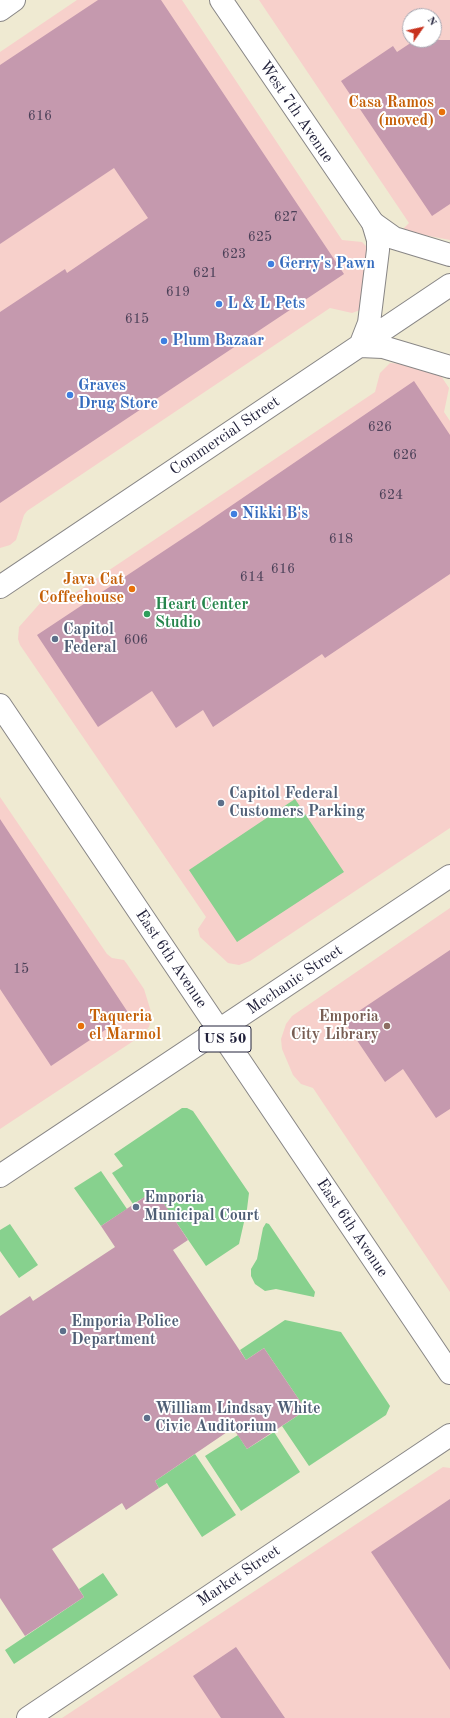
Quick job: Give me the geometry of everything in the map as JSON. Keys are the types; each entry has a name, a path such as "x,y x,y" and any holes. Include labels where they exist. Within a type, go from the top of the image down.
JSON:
{"main road":[{"path":"0,10 14,0"},
{"name":"West 7th Avenue","path":"221,0 373,223"},
{"path":"373,223 394,238 450,255"},
{"path":"373,223 378,240 377,257 369,323 360,346 383,347 450,367"},
{"name":"Commercial Street","path":"0,587 450,285"},
{"name":"East 6th Avenue","path":"0,705 450,1373"},
{"name":"Mechanic Street","path":"0,1176 450,876"},
{"name":"Market Street","path":"28,1718 450,1435"}],"shaded area":[{"path":"77,0 182,0 342,240 362,242 368,248 360,310 352,313 330,308 27,511 24,515 16,540 10,545 0,548 0,52"},
{"path":"259,0 450,0 450,240 408,232 403,229 409,223"},
{"path":"390,363 426,366 439,373 449,388 444,412 450,421 450,828 250,961 239,965 228,963 200,937 198,929 206,917 20,645 18,639 19,627 50,592 54,592 66,599 375,392 380,373"},
{"path":"0,797 107,954 112,958 124,960 127,964 144,989 152,1015 149,1027 141,1036 0,1129"},
{"path":"450,908 450,1292 313,1088 301,1084 293,1075 282,1049 281,1039 286,1024 292,1016"},
{"path":"443,1467 450,1468 450,1718 62,1718"}],"green space":[{"path":"295,799 344,872 237,942 189,870"},
{"path":"182,1108 187,1108 193,1111 249,1193 239,1244 206,1266 155,1191 133,1204 112,1173 123,1166 114,1154"},
{"path":"101,1171 127,1209 101,1226 74,1188"},
{"path":"266,1223 269,1224 315,1292 314,1297 276,1289 265,1291 255,1284 251,1276 251,1269 257,1259 263,1228"},
{"path":"10,1224 38,1265 19,1278 0,1251 0,1230"},
{"path":"285,1320 341,1332 390,1406 386,1415 309,1466 282,1426 306,1410 264,1348 246,1360 240,1350"},
{"path":"274,1432 300,1472 241,1511 205,1456 238,1435 247,1449"},
{"path":"195,1454 236,1515 202,1537 167,1483 159,1488 155,1481"},
{"path":"103,1573 118,1595 14,1664 5,1650 84,1597 79,1589"}],"building":[{"path":"98,0 161,0 344,274 0,503 0,312 65,269 67,273 148,218 114,168 0,244 0,65"},
{"path":"442,40 450,40 450,204 432,216 341,81 393,46 397,52 403,48 442,48"},
{"path":"414,381 450,435 450,574 325,658 322,654 213,727 203,710 176,728 152,691 98,727 37,635 200,527"},
{"path":"0,819 129,1014 51,1066 0,989"},
{"path":"450,950 450,1109 436,1118 403,1069 385,1082 344,1021"},
{"name":"William Lindsay White Civic Auditorium","path":"155,1190 188,1240 173,1250 246,1360 264,1348 306,1410 247,1449 233,1428 155,1481 159,1488 126,1510 122,1503 52,1549 84,1597 25,1636 0,1598 0,1316 30,1296 33,1301 115,1247 101,1226"},
{"path":"450,1499 450,1670 371,1552"},
{"path":"236,1647 285,1718 221,1718 193,1676"}],"place":[{"name":"Casa Ramos (moved)","path":"442,112"},
{"name":"Gerry's Pawn","path":"271,264"},
{"name":"L & L Pets","path":"219,304"},
{"name":"Plum Bazaar","path":"164,341"},
{"name":"Graves Drug Store","path":"70,395"},
{"name":"Nikki B's","path":"234,514"},
{"name":"Java Cat Coffeehouse","path":"132,589"},
{"name":"Heart Center Studio","path":"147,614"},
{"name":"Capitol Federal","path":"55,639"},
{"name":"Capitol Federal Customers Parking","path":"221,803"},
{"name":"Taqueria el Marmol","path":"81,1026"},
{"name":"Emporia City Library","path":"387,1026"},
{"name":"Emporia Municipal Court","path":"136,1207"},
{"name":"Emporia Police Department","path":"63,1331"},
{"name":"William Lindsay White Civic Auditorium","path":"147,1418"}]}
